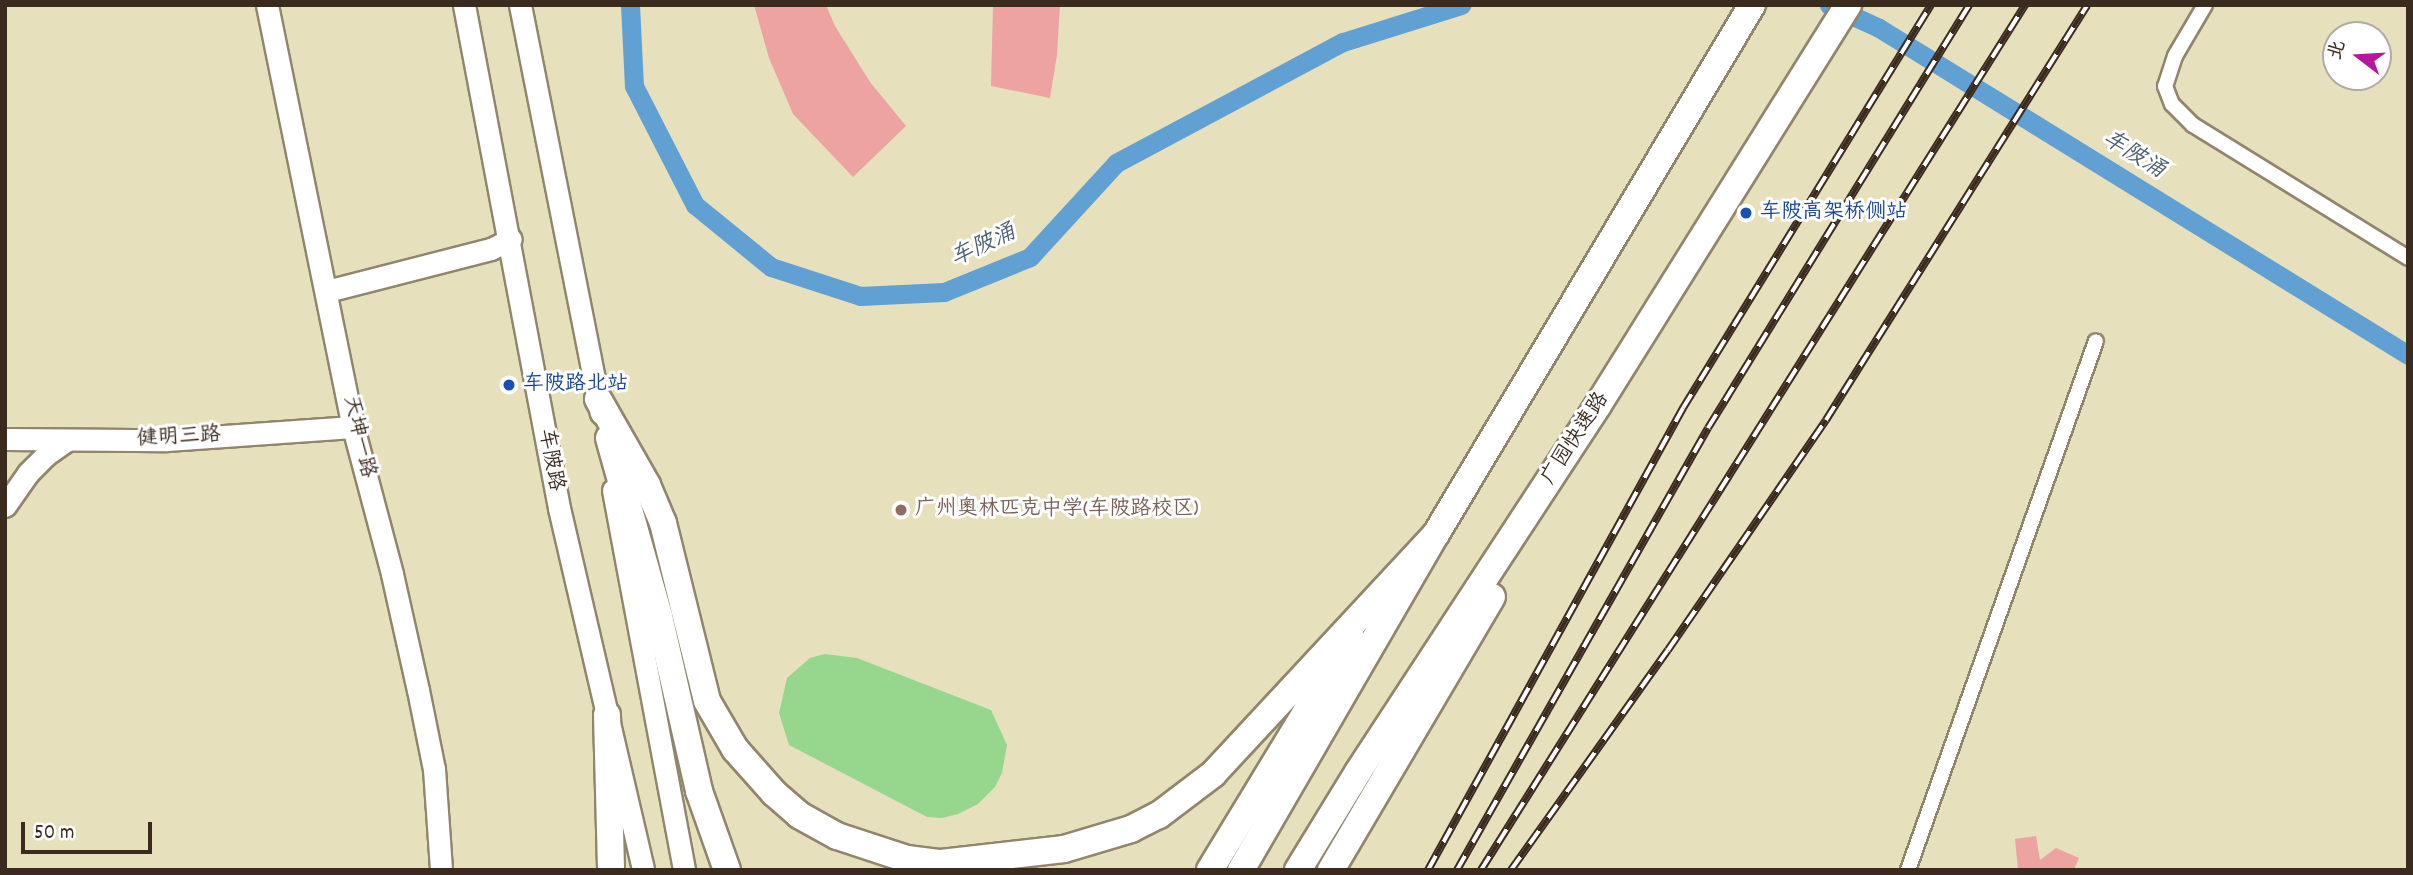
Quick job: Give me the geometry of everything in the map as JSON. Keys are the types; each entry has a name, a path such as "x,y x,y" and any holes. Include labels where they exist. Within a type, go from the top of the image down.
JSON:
{"highway":[{"path":"1241,870 1710,70 1752,5"},
{"name":"广园快速路","path":"1298,870 1358,772 1598,405 1849,5"},
{"path":"598,399 647,485 663,523 707,701 735,749 774,793 799,815 837,836 907,859 941,863 1064,849 1131,829 1159,815 1213,774 1436,534"},
{"path":"598,399 659,616 699,791 726,870"},
{"path":"1331,870 1468,642 1598,405"},
{"path":"1210,870 1344,656 1436,534"},
{"path":"607,715 611,870"}],"main road":[{"name":"天坤一路","path":"267,5 353,427 392,574 434,769 442,870"},
{"name":"车陂路","path":"464,5 559,508 643,870"},
{"path":"520,5 598,399 626,570 684,870"},
{"path":"327,291 491,249 510,239"},
{"name":"健明三路","path":"5,439 167,440 353,427"},
{"path":"5,506 28,473 46,454 66,441"}],"street":[{"path":"2204,5 2175,56 2165,86 2172,104 2193,125 2408,258"},
{"path":"1908,870 2095,341"}],"green space":[{"path":"825,654 857,658 991,710 1007,745 1002,773 995,787 978,804 958,814 942,818 927,817 789,745 779,713 787,678 810,658"}],"building":[{"path":"754,5 826,5 835,26 870,82 906,126 853,177 793,114 769,58"},
{"path":"993,5 1060,5 1057,55 1050,98 991,86"},
{"path":"2036,836 2040,860 2056,848 2079,858 2074,870 2018,870 2015,839"}],"waterway":[{"name":"车陂涌","path":"630,5 634,86 695,205 771,267 860,296 944,292 1030,257 1116,163 1343,42 1461,5"},
{"name":"车陂涌","path":"1829,5 1879,28 2408,355"}],"railway":[{"path":"1428,870 1683,408 1931,5"},
{"path":"1457,870 1708,428 1969,5"},
{"path":"1481,870 2025,5"},
{"path":"1511,870 1668,650 1826,420 2087,5"}],"place":[{"name":"车陂高架桥侧站","path":"1746,213"},
{"name":"车陂路北站","path":"509,385"},
{"name":"广州奥林匹克中学(车陂路校区)","path":"901,510"}]}
